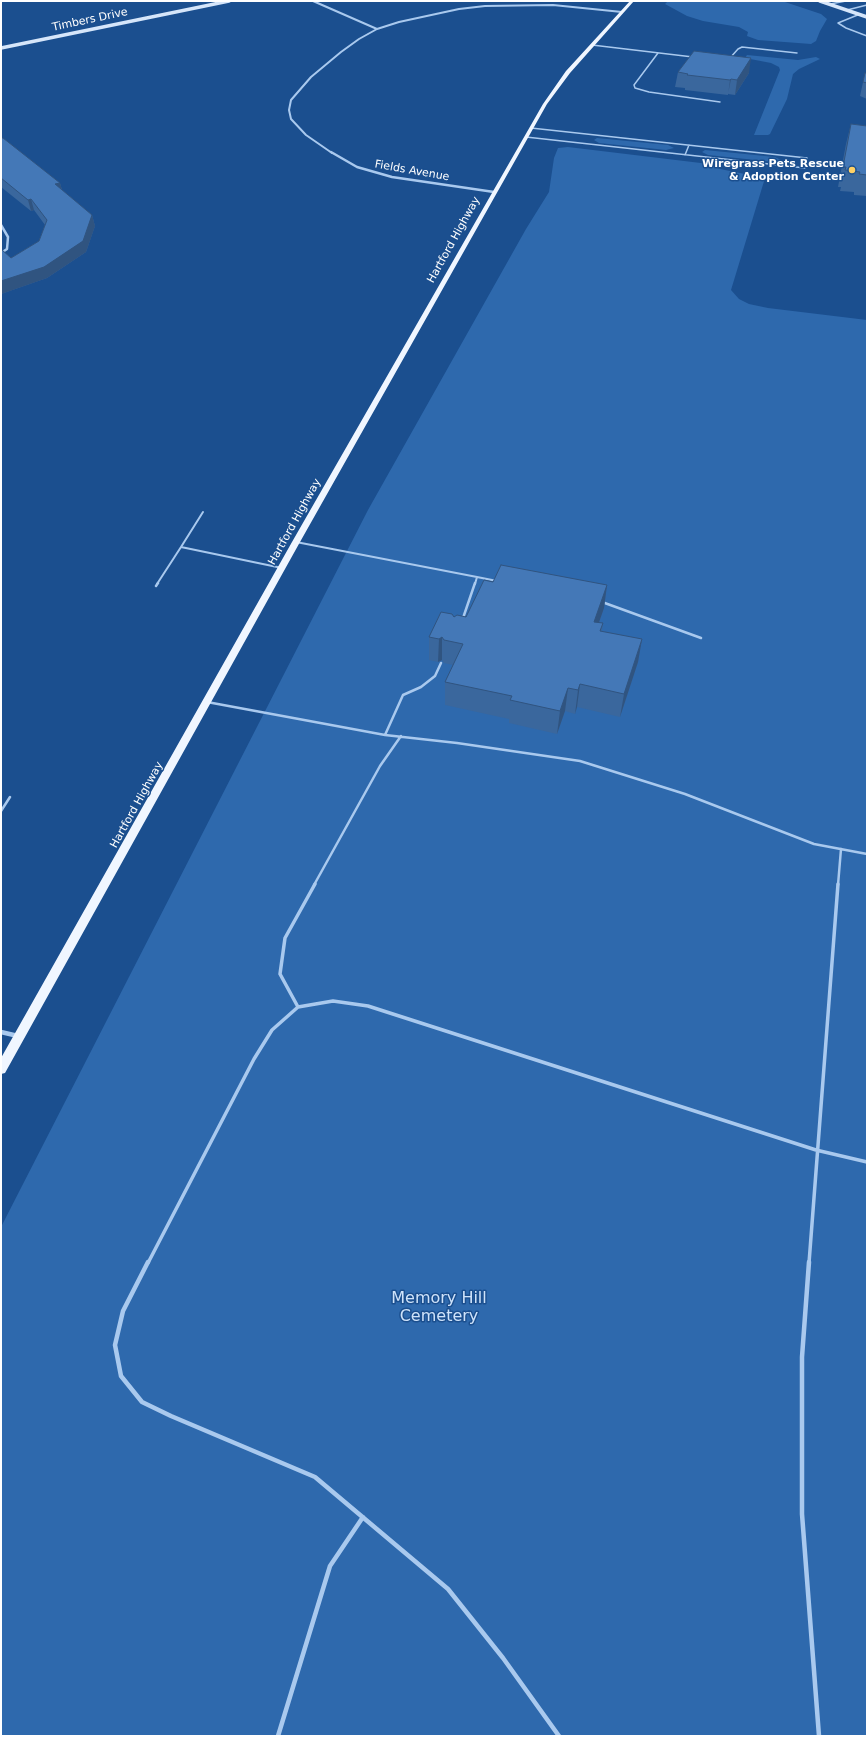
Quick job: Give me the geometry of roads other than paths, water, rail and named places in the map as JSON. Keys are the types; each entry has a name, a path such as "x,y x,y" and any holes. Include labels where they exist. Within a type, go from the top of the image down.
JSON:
{"main road":[{"name":"Hartford Highway","path":"1,1069 296,542 545,104 592,45 632,1"}],"street":[{"name":"Timbers Drive","path":"1,48 210,3 229,1"},
{"path":"313,1 377,29"},
{"path":"820,1 867,17"},
{"name":"Fields Avenue","path":"494,192 392,177 372,172 334,154 306,134 291,119 289,110 291,100 311,77 359,39 377,29 432,14 485,6 553,5 622,12"},
{"path":"1,225 8,237 7,249 1,253"},
{"path":"1,1032 19,1036"}],"lane":[{"path":"553,5 555,1"},
{"path":"830,4 846,1"},
{"path":"846,10 867,5"},
{"path":"860,14 838,23 846,28 867,36"},
{"path":"592,45 697,58"},
{"path":"728,61 738,49 742,47 797,53"},
{"path":"658,53 634,85 635,88 649,92 720,102"},
{"path":"531,128 807,158"},
{"path":"526,137 805,168"},
{"path":"685,155 689,145"},
{"path":"156,586 202,512"},
{"path":"296,542 500,581"},
{"path":"181,547 282,568"},
{"path":"460,626 477,577"},
{"path":"598,601 700,638"},
{"path":"385,734 403,695 421,687 434,676 441,663"},
{"path":"207,702 385,734 580,761 685,794 814,844 867,854"},
{"path":"298,1007 280,974 285,938 380,766 400,736"},
{"path":"1,811 10,797"},
{"path":"819,1736 802,1514 802,1357 816,1150 841,849"},
{"path":"559,1736 502,1658 448,1589 315,1477 171,1416 142,1402 121,1376 115,1345 123,1311 254,1059 272,1030 298,1007 333,1002 368,1006 816,1150 867,1162"},
{"path":"278,1736 330,1566 362,1517"}],"place":[{"name":"Wiregrass Pets Rescue & Adoption Center","path":"852,170"}],"park label":[{"name":"Memory Hill Cemetery","path":"439,1308"}]}
